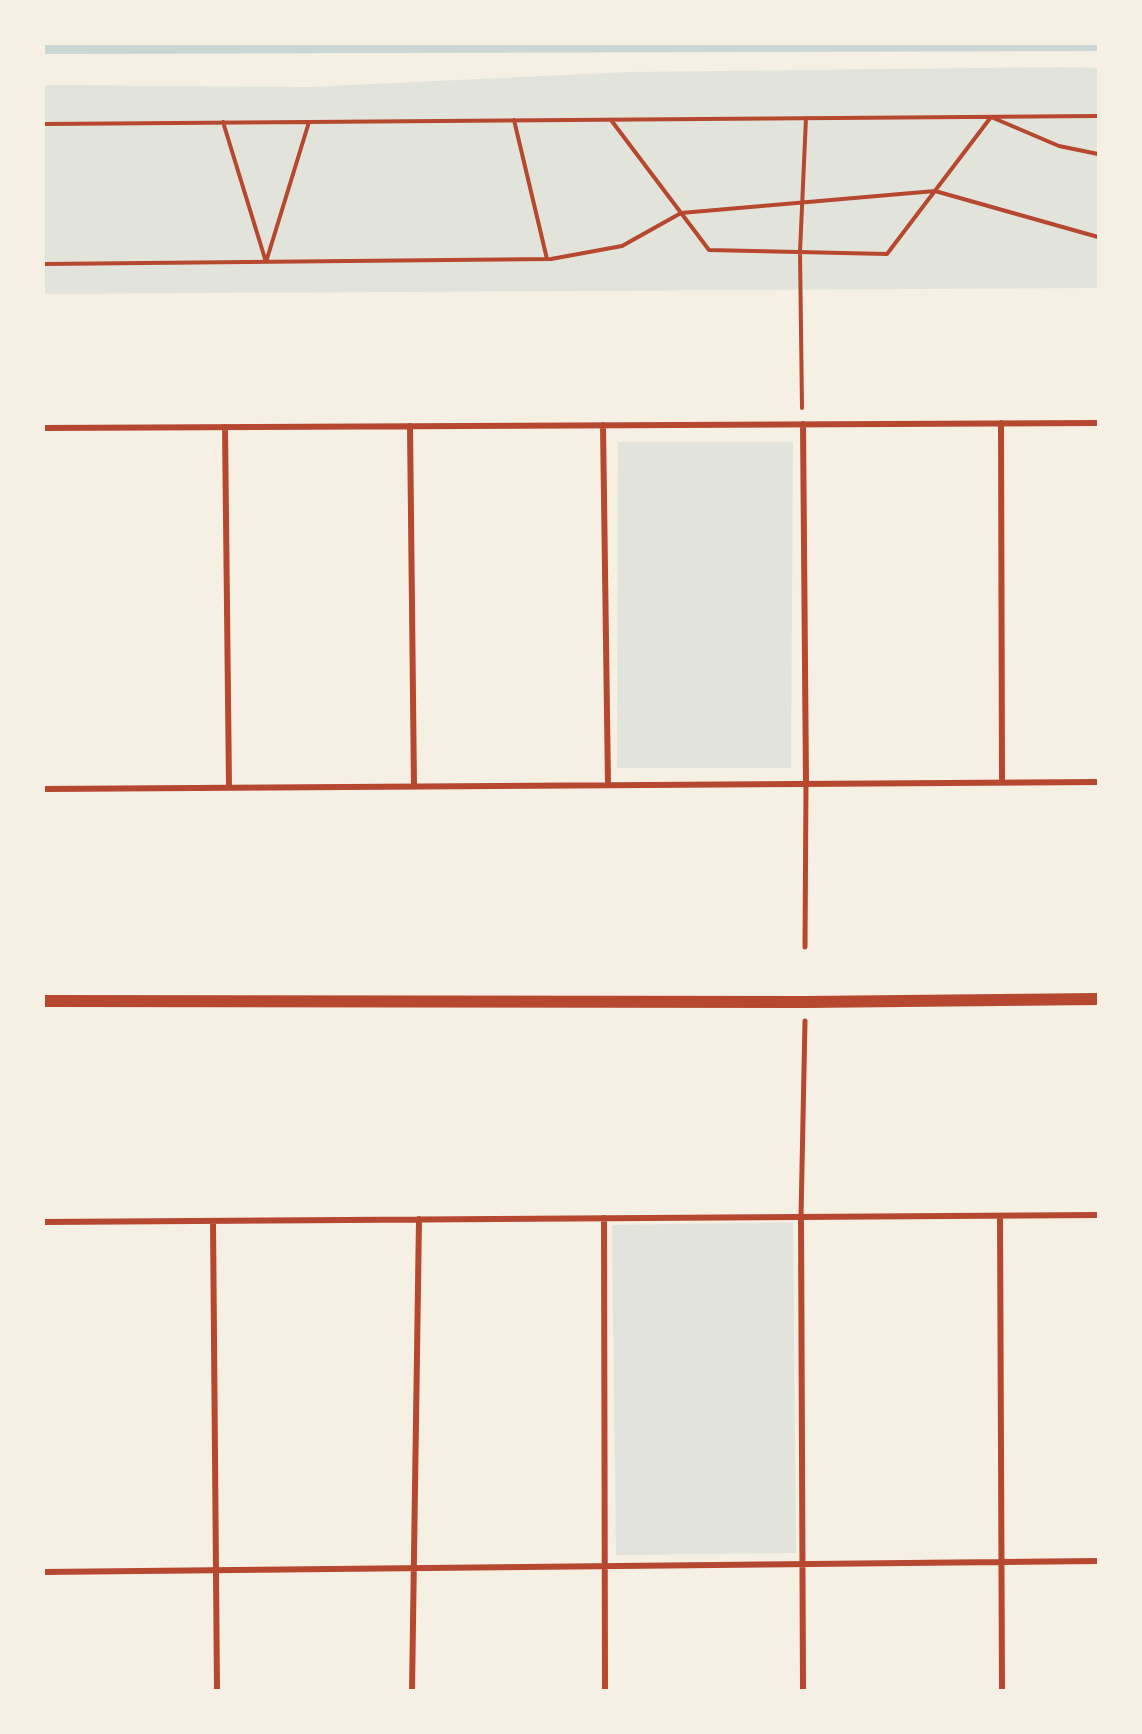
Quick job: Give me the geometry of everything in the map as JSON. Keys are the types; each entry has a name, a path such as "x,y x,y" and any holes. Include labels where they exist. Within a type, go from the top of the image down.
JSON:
{"main road":[{"path":"44,1001 805,1002 1098,999"}],"street":[{"path":"1001,423 1002,782"},
{"path":"44,428 1098,423"},
{"path":"803,424 805,947"},
{"path":"603,425 608,785"},
{"path":"410,426 414,787"},
{"path":"225,427 228,788"},
{"path":"44,789 1098,782"},
{"path":"803,1690 801,1217 805,1020"},
{"path":"44,1222 1098,1215"},
{"path":"1000,1216 1002,1690"},
{"path":"604,1218 604,1690"},
{"path":"412,1690 419,1219"},
{"path":"213,1221 217,1690"},
{"path":"44,1572 1098,1561"}],"path":[{"path":"44,124 1098,116"},
{"path":"991,117 1059,146 1098,154"},
{"path":"611,119 709,250 887,254 991,117"},
{"path":"803,424 800,252 806,118"},
{"path":"514,120 547,259"},
{"path":"266,262 309,122"},
{"path":"223,123 266,262"},
{"path":"44,264 547,259 622,246 681,213 935,191 1098,237"}],"shaded area":[{"path":"44,44 1098,44 1098,51 44,54"},
{"path":"1098,68 1098,288 44,294 44,85 308,87 629,72"},
{"path":"618,442 793,442 791,768 617,768"},
{"path":"793,1222 796,1553 616,1555 612,1225"}]}
